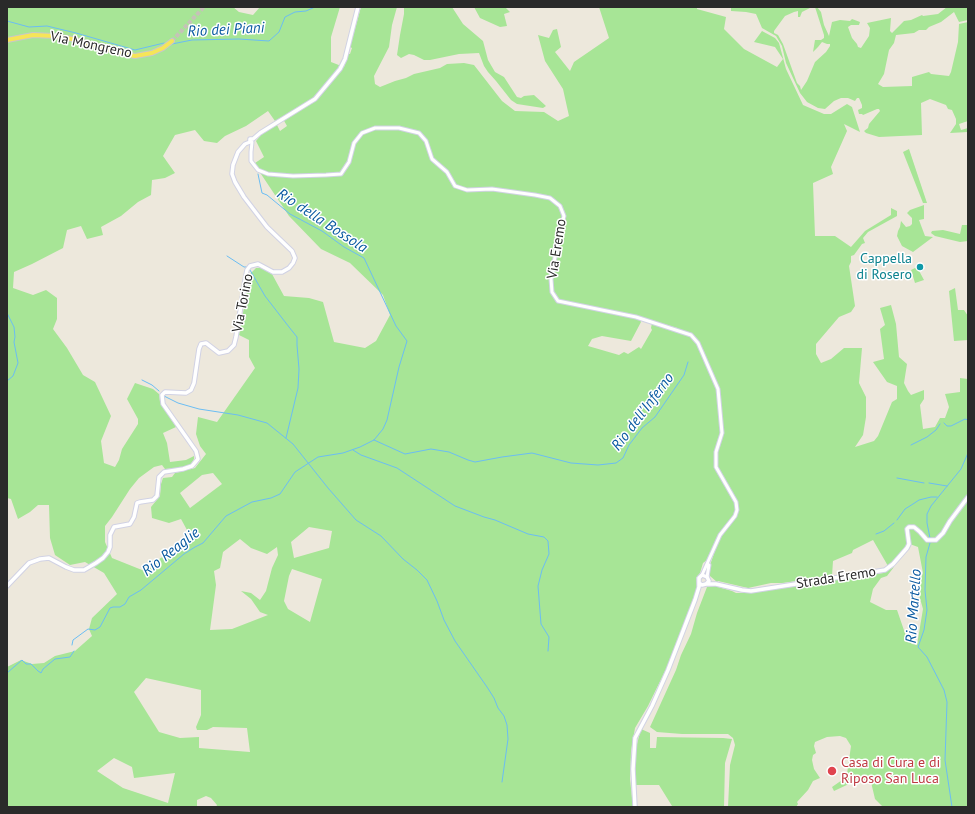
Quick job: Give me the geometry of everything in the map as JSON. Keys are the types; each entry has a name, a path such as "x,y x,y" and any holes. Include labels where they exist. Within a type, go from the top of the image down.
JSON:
{"main road":[{"name":"Via Torino","path":"7,586 29,563 40,559 49,558 74,570 84,570 96,563 108,552 110,547 110,535 114,527 130,524 134,518 138,503 153,500 157,496 159,477 164,472 192,466 198,459 196,451 163,404 161,398 162,393 186,393 191,390 194,383 201,344 206,343 219,353 228,351 234,345 247,270 250,266 258,264 270,271 277,272 286,270 293,263 294,258 292,251 266,227 244,197 232,174 232,165 235,157 245,144 252,141 264,131 315,99 340,69 345,58 358,7"},
{"name":"Via Mongreno","path":"7,40 33,35 54,36 72,39 135,56 152,53 163,48 172,41"},
{"name":"Strada Eremo","path":"705,585 720,585 751,591 885,570 893,564 907,548 909,544 907,529 909,527 914,527 927,540 936,540 944,533 954,514 968,497"},
{"path":"635,807 633,769 635,738 656,699 695,600 699,578 702,575 708,577 709,581 695,600"},
{"name":"Strada Eremo","path":"708,577 720,585"},
{"path":"699,583 705,585"}],"street":[{"name":"Via Eremo","path":"252,141 251,161 258,170 268,174 293,176 341,174 348,162 354,143 362,133 376,128 399,128 419,133 426,141 432,159 447,172 455,186 467,190 492,189 535,195 550,198 560,206 564,216 551,279 552,292 558,301 644,319 691,335 698,343 718,389 722,433 716,452 716,467 737,506 736,513 720,535 702,575"},
{"name":"Via Eremo","path":"708,577 710,560"}],"green space":[{"path":"7,7 233,7 239,12 253,15 260,7 340,7 331,37 331,62 344,67 348,54 350,54 352,48 350,47 361,7 397,7 392,25 389,47 374,76 375,84 380,87 414,74 440,68 447,64 464,63 474,65 502,101 515,111 544,112 558,121 569,116 563,89 545,61 538,35 549,38 553,30 557,29 561,47 555,52 570,71 574,62 609,38 599,7 697,7 697,9 726,17 724,29 744,49 777,67 783,59 775,47 754,42 762,31 775,38 779,43 786,69 803,105 824,114 831,114 847,104 852,107 860,132 844,124 847,131 831,167 833,174 813,183 815,236 835,236 851,247 865,231 891,215 891,208 897,211 897,216 868,232 863,238 865,243 862,244 854,255 851,256 849,266 855,306 851,312 839,317 816,344 816,354 821,363 831,359 844,348 862,348 859,383 866,397 866,417 863,435 855,447 874,441 878,436 892,402 897,399 897,386 887,382 873,362 884,359 880,329 885,325 880,308 891,305 896,324 899,357 907,364 904,383 908,391 911,395 924,390 924,399 920,405 923,429 935,427 940,418 945,418 949,407 945,394 960,392 960,378 968,379 968,807 883,807 875,799 871,782 865,780 851,783 834,791 832,787 845,778 847,774 851,746 846,738 840,736 827,737 815,742 814,746 816,753 813,755 812,760 814,769 820,778 813,781 808,790 797,802 798,804 796,807 728,807 730,765 735,745 733,738 728,734 682,734 657,732 650,727 691,634 707,587 715,586 736,593 751,593 883,573 894,567 887,576 881,578 873,589 870,602 886,610 897,610 907,639 912,644 917,645 923,609 917,588 923,573 918,547 907,543 905,549 898,558 888,566 873,540 853,550 852,553 833,561 832,576 782,583 771,583 748,588 717,582 710,576 709,568 717,545 707,560 703,563 700,573 696,578 697,588 695,596 667,667 648,706 635,728 631,751 630,779 633,807 216,807 217,805 211,798 206,796 197,800 197,807 7,807 7,667 21,660 32,664 44,663 55,656 75,651 92,636 89,629 92,618 117,594 104,573 85,562 70,565 55,555 50,538 49,505 38,505 18,519 11,499 7,498","holes":["268,111 275,121 282,117 287,126 280,131 277,125 262,134 256,141 264,157 255,163 289,216 321,249 350,263 383,295 390,315 376,341 365,348 334,342 323,302 309,298 284,296 272,274 262,268 256,268 250,274 239,335 249,340 249,357 255,368 217,422 198,417 196,434 200,446 206,454 195,468 175,473 172,477 163,478 160,496 151,507 152,518 169,523 181,519 187,530 200,533 142,570 112,558 105,542 105,526 139,478 154,467 162,465 165,469 180,468 191,464 194,456 186,460 170,462 167,443 163,433 176,427 160,402 159,394 153,389 135,383 127,399 138,419 138,424 122,449 115,467 104,463 101,441 111,416 95,382 83,375 67,348 53,329 57,319 57,298 46,290 33,295 13,288 14,272 63,248 67,230 81,226 87,239 103,235 101,227 121,216 138,202 151,195 152,180 165,178 175,173 163,156 175,135 195,130 204,141 217,143 225,136 246,126","640,319 677,328 676,330 652,323 652,330 641,349 639,347 628,354 624,352 619,355 588,346 592,339 602,336 631,341 641,322","213,473 222,484 190,508 180,493 202,475","309,527 332,531 329,548 294,558 291,542","240,539 251,548 267,554 277,547 278,555 272,568 266,591 260,600 251,593 241,591 251,599 260,612 268,615 232,629 210,630 216,585 214,571 220,568 223,552","292,569 322,579 310,622 288,609 284,601 289,576","146,678 201,690 201,715 196,727 197,730 207,730 213,727 247,728 250,752 199,748 199,737 180,738 159,732 134,692","114,758 132,767 134,778 175,773 168,803 123,788 97,771"]},
{"path":"404,7 452,7 463,24 483,41 488,60 495,72 504,77 517,97 521,98 524,96 534,95 546,106 543,108 517,104 511,100 488,72 479,53 459,54 430,60 424,60 409,54 401,58 397,55"},
{"path":"474,7 505,7 510,12 504,14 507,26 500,27 480,18"},
{"path":"731,7 810,8 802,12 800,17 798,17 798,11 785,16 774,31 783,44 801,90 807,81 815,62 830,46 830,44 822,42 813,52 815,40 821,40 824,38 815,7 817,7 821,12 824,25 829,36 832,22 840,20 850,21 852,19 860,22 859,25 851,25 848,27 852,38 858,47 861,48 869,36 870,28 867,23 891,18 890,31 892,33 904,21 911,20 922,15 938,14 947,7 968,7 968,20 959,22 954,12 941,22 929,27 926,30 896,35 894,43 889,50 884,74 878,84 883,87 912,86 912,77 929,72 931,74 949,76 958,42 959,24 968,22 968,121 959,124 961,130 968,128 968,132 950,133 956,124 956,119 952,110 948,109 946,105 930,99 921,103 922,135 879,137 866,133 864,131 868,128 869,124 880,111 877,109 863,115 859,114 858,110 862,108 862,105 859,98 855,101 848,98 841,98 834,101 825,109 818,108 807,102 800,93 786,63 782,46 776,36 762,28 756,14 731,11"},
{"path":"909,149 927,203 923,203 903,152"},
{"path":"924,205 924,219 919,220 925,236 933,237 913,252 902,246 897,236 898,231 901,221 906,227 912,224 912,218 907,213 910,210"},
{"path":"962,225 968,225 968,241 960,242 935,236 931,233 932,231 943,230 960,234"},
{"path":"917,267 924,280 915,283 911,270"},
{"path":"955,288 958,310 964,310 968,316 968,340 954,341 949,291"},
{"path":"641,729 650,733 650,748 656,748 657,737 732,739 725,763 724,807 672,806 659,785 636,785 635,759"}],"waterway":[{"name":"Rio dei Piani","path":"172,44 192,40 239,39 269,41 279,32 285,17 295,12 306,11 315,7"},
{"name":"Rio dei Piani","path":"7,21 29,27 47,26 135,50 164,43"},
{"name":"Rio della Bossola","path":"72,645 73,640 88,629 95,630 100,627 110,608 120,607 125,604 129,597 141,590 184,554 203,543 226,516 252,502 271,498 280,494 295,472 318,457 343,453 374,440 383,429 387,420 399,367 407,341 396,326 364,258 344,247 322,231 290,214 267,195 262,193 258,174"},
{"path":"227,256 244,267 247,267"},
{"path":"250,270 265,296 297,337 299,369 298,388 286,438"},
{"path":"7,313 14,327 14,342 18,363 13,376 7,381"},
{"name":"Rio dell'Inferno","path":"374,440 405,454 431,449 449,452 475,462 532,453 571,463 598,465 616,463 623,458 629,445 642,428 655,417 684,375 688,362"},
{"path":"142,380 152,385 159,391"},
{"path":"164,396 178,403 199,409 238,415 267,423 293,444 356,520 381,536 403,559 427,580 444,620 455,641 487,687 504,716 507,725 508,739 502,782"},
{"path":"944,423 947,426 951,426 965,419 968,420"},
{"path":"911,445 927,437 936,430 940,424"},
{"path":"353,450 361,455 397,468 455,506 495,520 528,534 544,537 548,541 549,554 542,570 538,586 541,624 549,637 548,651"},
{"name":"Rio Martello","path":"930,538 927,514 931,506 961,469 968,453"},
{"path":"897,478 924,483"},
{"path":"929,483 947,486"},
{"path":"897,520 905,509 919,500 937,497"},
{"path":"876,534 884,531 894,523"},
{"name":"Rio Martello","path":"930,543 926,557 925,590 927,610 924,630 918,647 927,657 944,690 947,702 945,760 952,807"},
{"name":"Rio Reaglie","path":"7,673 22,660 26,664 31,664 41,673 43,669 55,659 70,657 74,651"}],"tunnel":[{"path":"172,41 204,7"}],"place":[{"name":"Cappella di Rosero","path":"920,267"},
{"name":"Casa di Cura e di Riposo San Luca","path":"832,771"}]}
